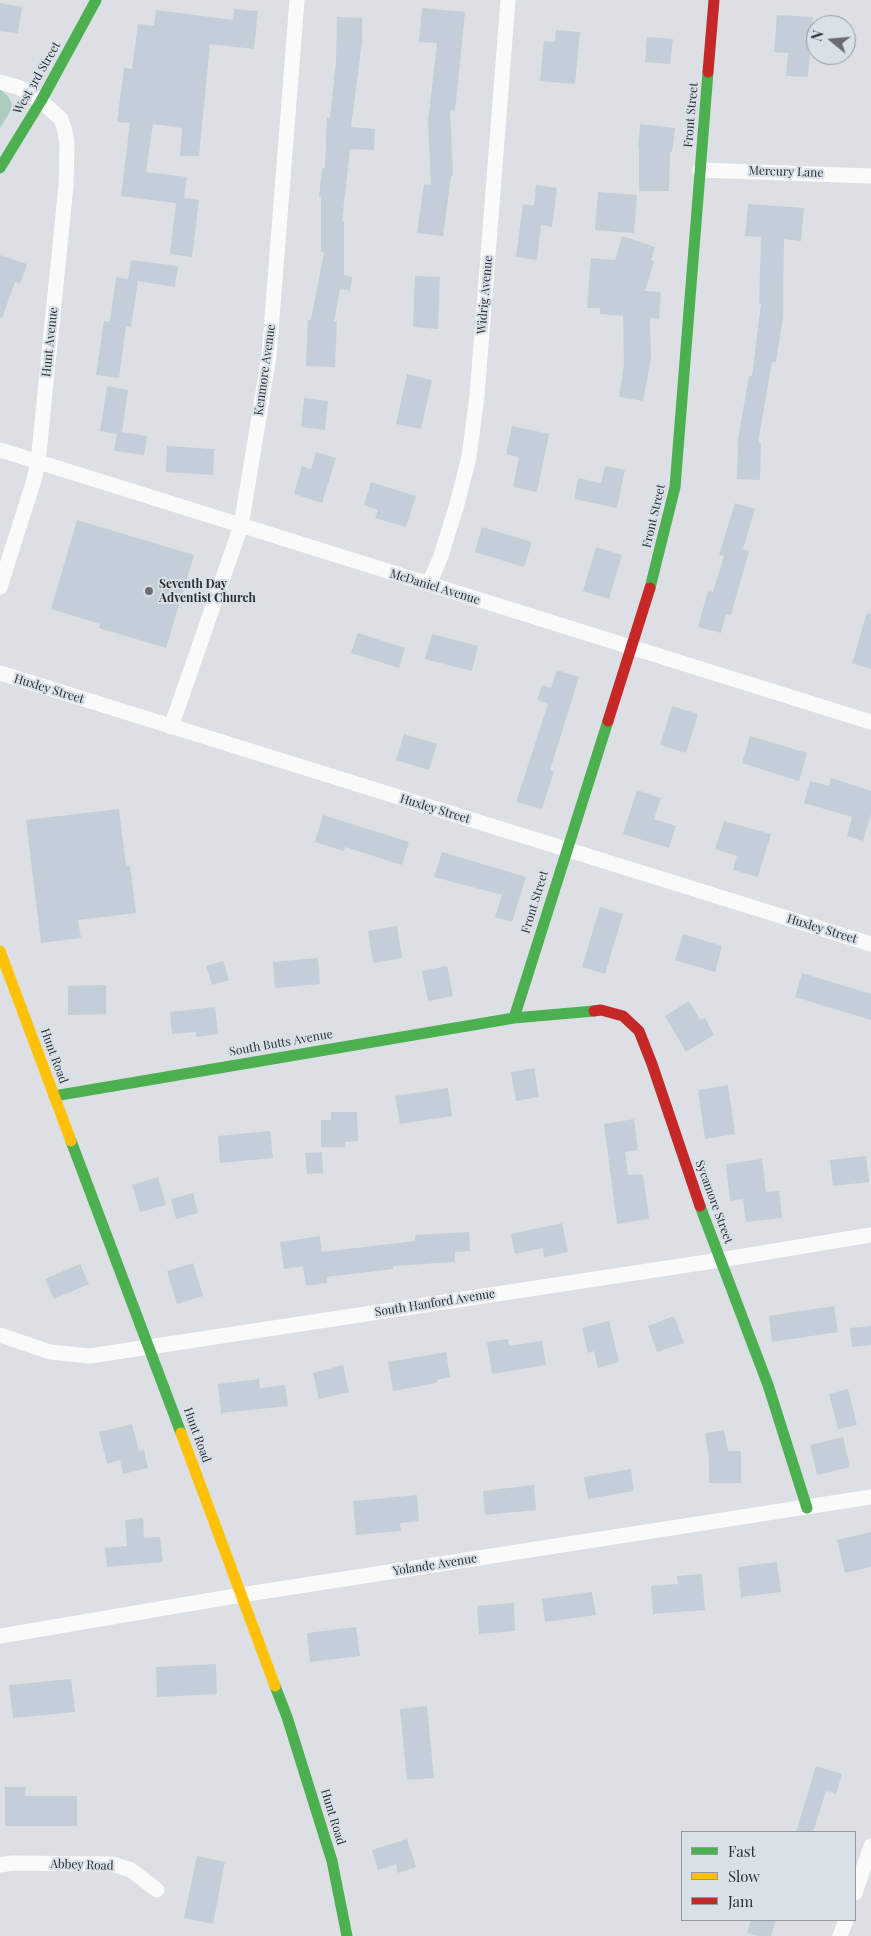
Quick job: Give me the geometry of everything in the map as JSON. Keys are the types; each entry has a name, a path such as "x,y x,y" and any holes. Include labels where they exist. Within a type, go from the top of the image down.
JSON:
{"street":[{"name":"West 3rd Street","path":"0,168 41,101 96,0"},
{"name":"Kenmore Avenue","path":"172,727 241,526 269,356 296,0"},
{"name":"Widrig Avenue","path":"428,584 455,512 470,457 478,386 508,0"},
{"name":"Front Street","path":"514,1018 653,579 675,487 714,0"},
{"name":"Hunt Avenue","path":"0,82 20,88 41,101 61,119 67,145 65,195 38,462 0,587"},
{"name":"Mercury Lane","path":"700,170 871,176"},
{"name":"McDaniel Avenue","path":"0,450 871,722"},
{"name":"Huxley Street","path":"0,673 871,944"},
{"name":"Hunt Road","path":"0,951 287,1717 332,1862 347,1936"},
{"name":"Sycamore Street","path":"514,1018 601,1010 623,1016 639,1031 652,1064 696,1196 768,1385 807,1508"},
{"name":"South Butts Avenue","path":"54,1096 514,1018"},
{"name":"South Hanford Avenue","path":"0,1335 50,1352 90,1356 720,1260 871,1235"},
{"name":"Yolande Avenue","path":"0,1636 241,1595 871,1497"},
{"path":"856,1890 871,1846"},
{"name":"Abbey Road","path":"0,1864 112,1864 131,1870 157,1890"},
{"path":"840,1936 846,1921"}],"green space":[{"path":"0,89 8,96 12,104 10,112 0,128"}],"building":[{"path":"0,3 22,7 18,33 0,31"},
{"path":"422,8 465,12 455,111 450,110 453,176 451,176 443,236 417,233 424,184 431,185 428,122 437,43 419,42"},
{"path":"234,9 258,11 254,49 210,44 199,156 180,156 182,128 153,124 146,172 187,177 184,198 199,200 192,257 170,254 176,203 121,196 130,123 117,122 124,68 132,69 138,24 154,26 156,10 233,20"},
{"path":"777,15 806,17 806,65 809,65 808,77 786,76 788,53 774,52"},
{"path":"337,17 362,18 362,42 351,127 375,129 374,150 350,149 342,221 344,221 344,275 352,277 350,291 340,289 334,321 337,321 335,367 306,366 308,320 311,320 324,252 321,252 321,197 319,197 322,168 325,168 327,118 330,118 336,61"},
{"path":"556,30 580,32 575,84 540,81 544,41 555,42"},
{"path":"647,37 673,39 670,64 645,62"},
{"path":"640,124 675,128 672,152 670,151 669,191 639,191 638,148"},
{"path":"536,185 557,188 552,227 541,225 537,260 516,257 523,204 534,206"},
{"path":"598,192 637,195 634,233 595,230"},
{"path":"748,204 804,208 801,241 784,239 783,317 776,362 772,362 758,443 761,443 760,480 737,479 738,439 749,376 752,376 761,304 759,304 761,237 745,236"},
{"path":"622,236 655,247 651,260 654,261 645,291 661,292 659,319 650,318 651,358 643,401 619,397 624,364 623,316 600,314 600,308 587,308 591,258 615,260"},
{"path":"0,255 27,264 20,284 15,282 2,318 0,317"},
{"path":"131,260 178,266 175,287 138,281 131,327 126,326 119,378 96,375 104,321 110,322 116,277 128,279"},
{"path":"415,276 440,277 438,329 413,327"},
{"path":"407,374 432,380 421,429 396,424"},
{"path":"107,386 128,390 122,432 147,436 144,455 114,451 117,434 100,431"},
{"path":"304,398 328,401 325,430 301,427"},
{"path":"512,426 549,434 537,492 513,487 519,457 506,454"},
{"path":"167,446 214,449 213,475 166,472"},
{"path":"316,452 336,458 322,503 294,494 302,466 311,469"},
{"path":"605,466 625,470 617,508 574,499 578,478 601,483"},
{"path":"371,482 416,496 406,527 375,518 378,510 364,505"},
{"path":"735,503 755,509 743,549 749,551 731,615 726,614 721,633 698,627 708,591 713,592 724,556 719,555"},
{"path":"77,520 194,555 166,648 99,628 100,624 51,609"},
{"path":"482,527 532,542 524,567 475,552"},
{"path":"596,547 622,555 609,599 583,591"},
{"path":"867,613 871,614 871,669 852,663"},
{"path":"358,633 405,648 399,668 351,653"},
{"path":"432,634 478,646 472,671 425,659"},
{"path":"557,670 579,677 550,770 554,771 542,809 516,802 548,704 537,700 542,685 551,688"},
{"path":"672,706 698,714 686,753 660,745"},
{"path":"404,734 437,744 429,770 396,760"},
{"path":"750,736 807,753 799,781 742,763"},
{"path":"831,778 871,791 871,814 863,841 847,836 852,817 804,803 810,781 829,786"},
{"path":"637,790 661,798 654,819 676,826 669,848 623,834"},
{"path":"119,809 126,866 130,866 136,913 78,920 81,938 41,943 26,820"},
{"path":"323,815 409,842 402,865 345,847 344,851 315,842"},
{"path":"724,821 771,834 758,877 733,870 737,856 715,849"},
{"path":"442,852 526,877 512,922 495,917 502,895 434,877"},
{"path":"600,907 623,914 605,974 582,967"},
{"path":"397,926 402,958 373,963 368,931"},
{"path":"683,934 722,946 715,972 675,960"},
{"path":"318,958 320,984 275,988 273,962"},
{"path":"223,961 229,980 212,985 206,966"},
{"path":"447,966 453,996 428,1001 422,971"},
{"path":"802,973 871,994 871,1020 795,997"},
{"path":"106,985 106,1014 68,1015 68,986"},
{"path":"689,1001 700,1020 705,1018 714,1035 686,1052 665,1016"},
{"path":"215,1007 218,1034 196,1037 196,1032 172,1034 170,1012"},
{"path":"534,1068 539,1097 516,1101 511,1072"},
{"path":"728,1085 735,1134 705,1139 698,1090"},
{"path":"448,1088 452,1116 400,1124 395,1096"},
{"path":"331,1112 357,1112 358,1141 345,1142 345,1147 321,1147 321,1120 331,1120"},
{"path":"634,1119 638,1150 625,1152 628,1175 643,1174 649,1219 617,1224 604,1124"},
{"path":"270,1131 273,1158 220,1163 218,1136"},
{"path":"322,1152 323,1173 307,1174 305,1153"},
{"path":"866,1156 869,1182 833,1186 830,1160"},
{"path":"762,1159 766,1192 779,1191 782,1218 746,1222 743,1199 730,1201 726,1164"},
{"path":"158,1177 166,1205 140,1212 132,1185"},
{"path":"193,1193 198,1213 176,1219 171,1199"},
{"path":"562,1223 568,1252 544,1257 543,1248 515,1254 511,1234"},
{"path":"469,1232 470,1251 455,1252 455,1262 393,1266 393,1269 326,1277 327,1283 306,1286 303,1266 284,1269 280,1242 320,1236 322,1252 415,1241 415,1235"},
{"path":"193,1263 203,1296 177,1304 167,1271"},
{"path":"80,1264 89,1284 54,1299 45,1279"},
{"path":"834,1306 838,1332 772,1342 769,1316"},
{"path":"674,1316 684,1343 657,1352 648,1326"},
{"path":"609,1321 619,1362 598,1368 594,1351 588,1353 582,1328"},
{"path":"871,1326 871,1345 852,1347 850,1328"},
{"path":"508,1339 509,1346 542,1341 546,1365 492,1374 487,1342"},
{"path":"446,1352 450,1377 437,1380 437,1383 393,1391 388,1362"},
{"path":"343,1365 349,1392 319,1399 313,1373"},
{"path":"259,1379 260,1388 285,1385 288,1406 221,1413 218,1384"},
{"path":"848,1389 857,1425 838,1429 829,1394"},
{"path":"132,1424 139,1451 144,1450 148,1468 123,1474 120,1460 107,1464 99,1432"},
{"path":"724,1430 728,1451 741,1451 741,1483 709,1483 709,1459 705,1433"},
{"path":"843,1437 850,1467 817,1475 810,1445"},
{"path":"631,1469 634,1491 588,1499 584,1477"},
{"path":"534,1485 536,1510 485,1515 483,1491"},
{"path":"417,1495 419,1521 400,1523 401,1531 356,1535 353,1501"},
{"path":"143,1518 144,1538 160,1537 163,1562 107,1567 105,1548 127,1546 125,1520"},
{"path":"871,1532 871,1567 845,1573 837,1540"},
{"path":"777,1562 781,1592 741,1597 738,1567"},
{"path":"702,1574 705,1610 653,1614 651,1586 678,1584 677,1576"},
{"path":"592,1592 596,1615 545,1622 542,1599"},
{"path":"514,1603 515,1631 479,1634 477,1606"},
{"path":"356,1627 360,1656 310,1662 307,1633"},
{"path":"216,1664 217,1694 157,1697 156,1667"},
{"path":"71,1679 75,1712 13,1718 9,1685"},
{"path":"427,1706 434,1778 407,1780 400,1709"},
{"path":"816,1766 842,1774 836,1794 826,1791 813,1831 796,1831"},
{"path":"5,1787 26,1787 25,1796 77,1796 77,1826 5,1826"},
{"path":"407,1839 416,1867 398,1873 396,1864 378,1870 372,1850"},
{"path":"197,1856 225,1862 213,1924 184,1918"},
{"path":"751,1921 776,1921 771,1936 747,1933"}],"traffic: fast":[{"path":"0,168 41,101 96,0"},
{"path":"650,588 675,487 708,72"},
{"path":"514,1018 608,721"},
{"path":"54,1096 514,1018 594,1011"},
{"path":"71,1141 181,1433"},
{"path":"700,1206 768,1385 807,1508"},
{"path":"275,1686 287,1717 332,1861 347,1936"}],"traffic: slow":[{"path":"0,951 71,1141"},
{"path":"181,1433 275,1686"}],"traffic: jam":[{"path":"708,72 714,0"},
{"path":"608,721 650,588"},
{"path":"594,1011 601,1010 623,1016 639,1031 700,1206"}],"place":[{"name":"Seventh Day Adventist Church","path":"149,591"}]}
